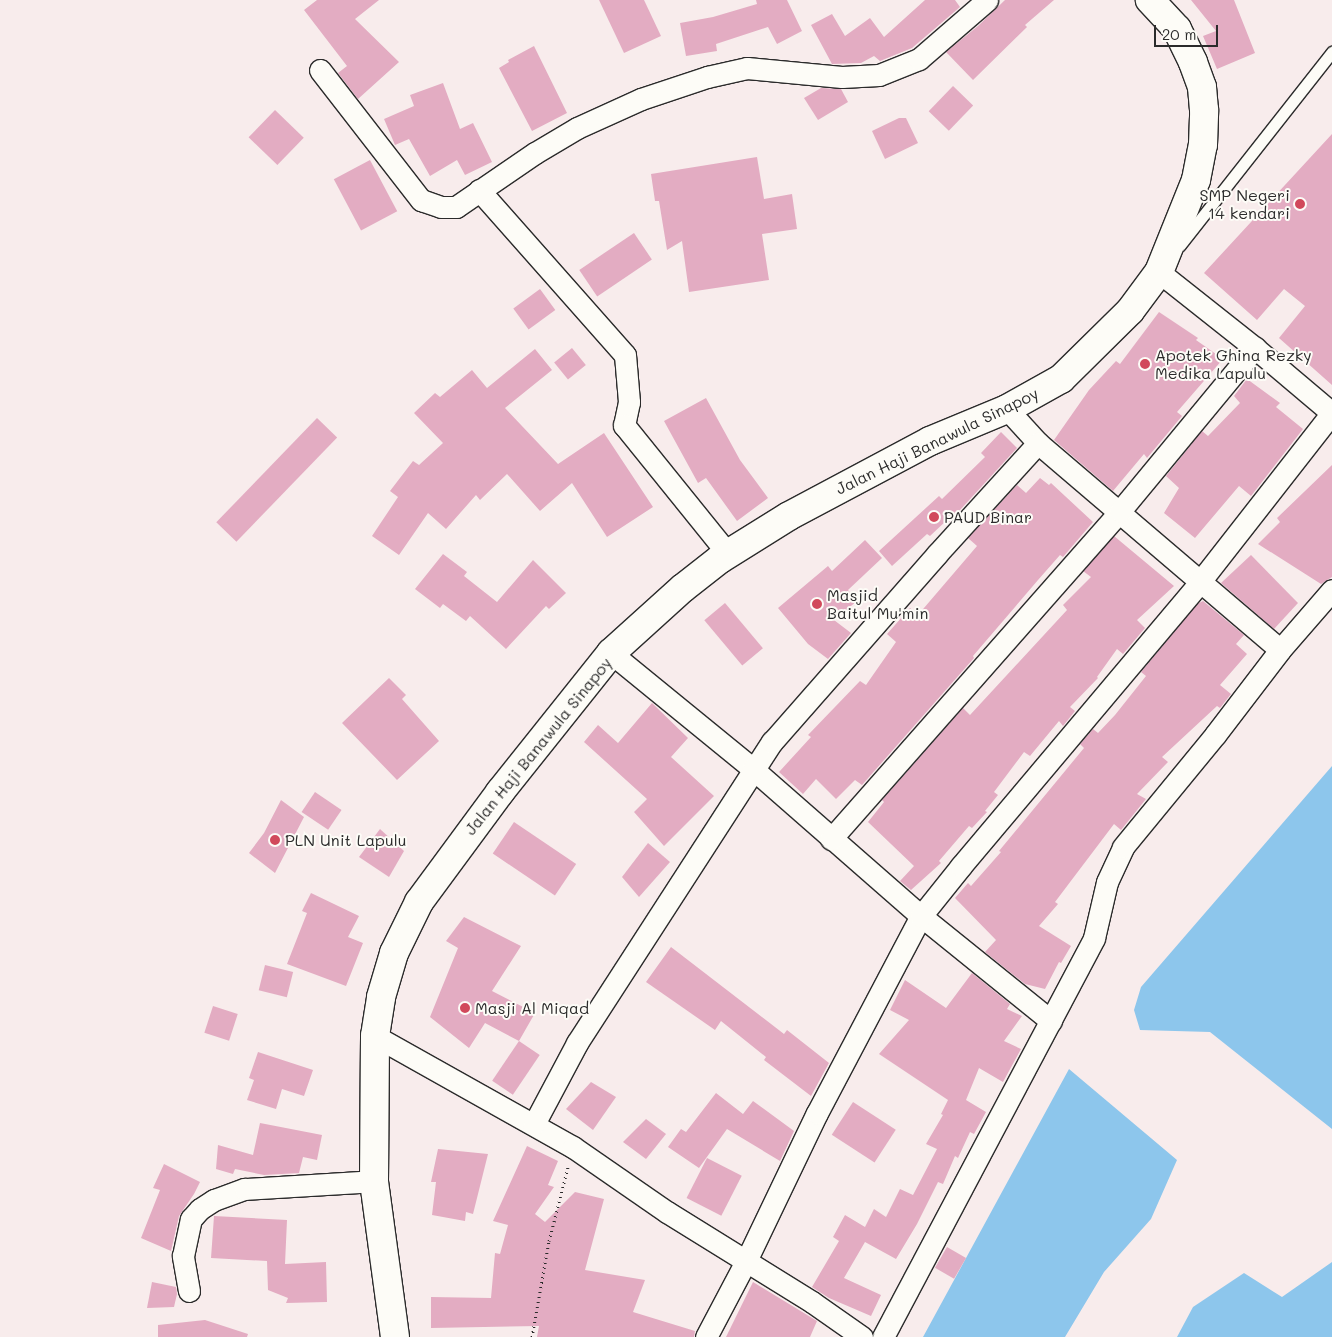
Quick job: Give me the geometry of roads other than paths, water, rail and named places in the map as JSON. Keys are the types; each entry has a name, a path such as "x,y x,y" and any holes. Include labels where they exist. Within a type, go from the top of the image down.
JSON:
{"highway":[{"name":"Jalan Haji Banawula Sinapoy","path":"395,1337 374,1181 375,1036 381,998 394,953 419,902 500,792 611,653 683,588 728,554 789,516 850,482 930,441 1008,409 1061,379 1130,310 1159,272 1196,180 1203,145 1204,110 1202,86 1177,29 1150,0"}],"street":[{"path":"320,70 421,200 441,207 456,206 577,128 641,99 707,77 748,68 855,78 888,73 919,59 987,0"},
{"path":"479,190 625,355 629,402 624,425 728,554"},
{"path":"706,1337 746,1262 817,1113 921,916 973,851 1199,583 1332,413 1255,348 1159,272"},
{"path":"831,839 1120,511 1255,348"},
{"path":"1008,409 1038,443 1120,511 1199,583 1280,650"},
{"path":"534,1124 577,1043 753,769 792,719 1038,443"},
{"path":"883,1337 1094,938 1107,882 1123,847 1216,735 1280,650 1332,590"},
{"path":"611,653 753,769 921,916 1051,1021"},
{"path":"375,1036 573,1147 667,1212 812,1302 862,1337"},
{"path":"189,1291 183,1256 191,1219 200,1209 214,1200 245,1190 374,1181"}],"lane":[{"path":"1159,272 1332,52"}],"water":[{"path":"1332,766 1332,1129 1210,1032 1140,1030 1134,1010 1141,987"},
{"path":"1069,1069 1177,1160 1151,1219 1104,1272 1065,1337 923,1337"},
{"path":"1332,1262 1332,1337 1177,1337 1193,1307 1244,1273 1282,1297"}],"place":[{"name":"SMP Negeri 14 kendari","path":"1300,204"},
{"name":"Apotek Ghina Rezky Medika Lapulu","path":"1145,364"},
{"name":"PAUD Binar","path":"934,517"},
{"name":"Masjid Baitul Mu'min","path":"817,604"},
{"name":"PLN Unit Lapulu","path":"275,840"},
{"name":"Masji Al Miqad","path":"465,1008"}]}
